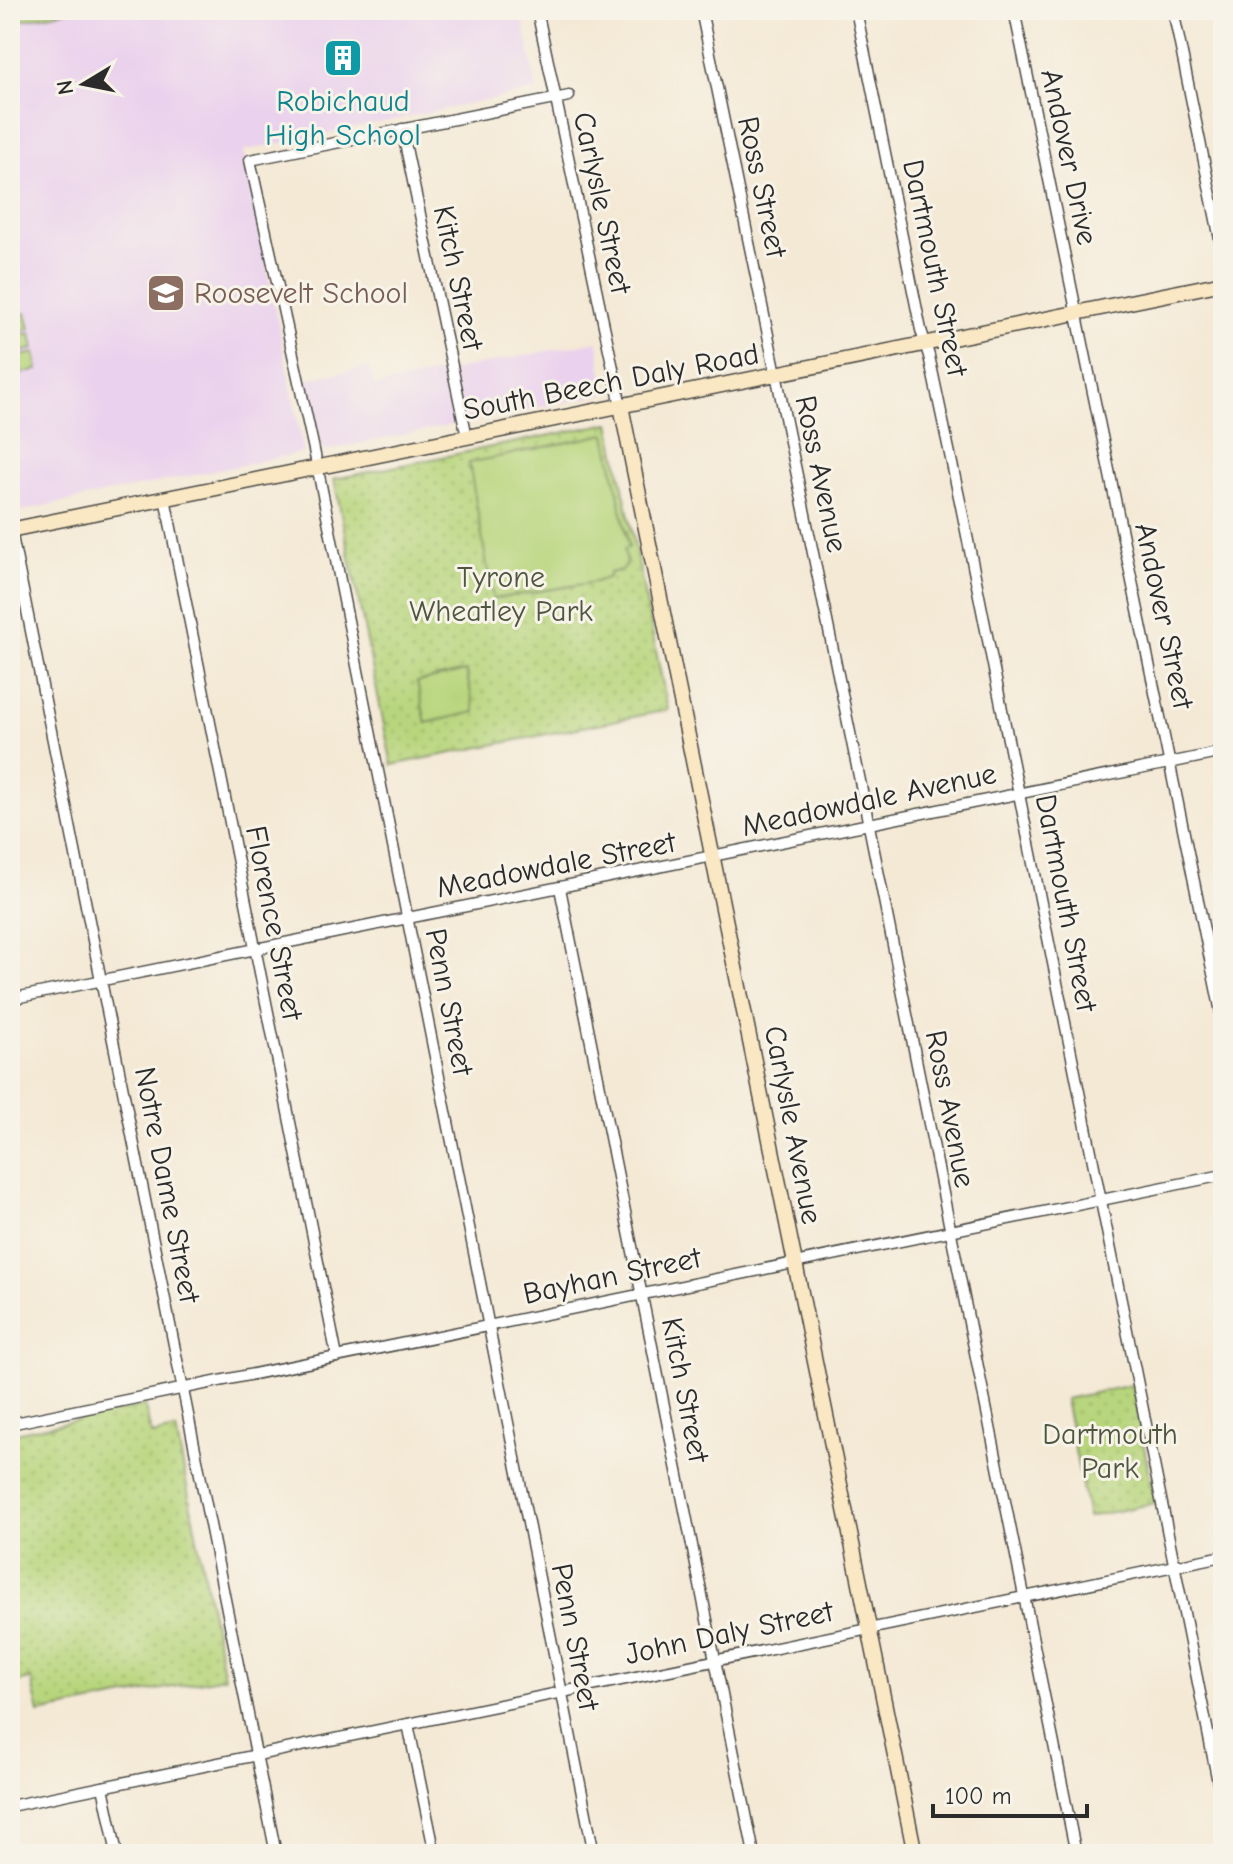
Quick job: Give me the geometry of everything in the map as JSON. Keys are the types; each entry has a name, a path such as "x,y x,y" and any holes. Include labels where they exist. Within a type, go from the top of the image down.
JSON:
{"street":[{"name":"Carlysle Street","path":"537,10 621,406"},
{"name":"Ross Street","path":"701,10 708,69 777,375"},
{"name":"Dartmouth Street","path":"856,10 1019,793 1223,1807"},
{"name":"Andover Drive","path":"1014,10 1078,313"},
{"path":"1173,10 1223,254"},
{"path":"402,129 569,96"},
{"name":"Penn Street","path":"402,129 250,160 317,468 594,1854"},
{"name":"Kitch Street","path":"402,129 467,437"},
{"name":"South Beech Daly Road","path":"10,528 1223,283"},
{"name":"Andover Street","path":"1078,313 1223,1022"},
{"name":"Ross Avenue","path":"777,375 1076,1854"},
{"name":"Carlysle Avenue","path":"621,406 915,1854"},
{"name":"Florence Street","path":"165,498 337,1357"},
{"name":"Notre Dame Street","path":"10,528 276,1854"},
{"name":"Meadowdale Avenue","path":"713,857 1223,752"},
{"name":"Meadowdale Street","path":"408,919 713,857"},
{"name":"Kitch Street","path":"560,888 754,1854"},
{"path":"10,999 408,919"},
{"name":"Bayhan Street","path":"10,1424 1223,1175"},
{"name":"John Daly Street","path":"10,1806 1223,1556"},
{"path":"408,1724 435,1854"},
{"path":"103,1787 117,1854"}],"shaded area":[{"path":"10,10 521,10 537,90 243,151 304,452 21,511 10,456"},
{"path":"598,341 604,394 323,451 303,380 369,367 375,386"}],"green space":[{"path":"10,10 71,10 10,23"},
{"path":"26,313 30,329 10,333 10,316"},
{"path":"31,333 34,349 10,354 10,337"},
{"path":"35,353 38,370 10,375 10,358"},
{"name":"Tyrone Wheatley Park","path":"610,423 668,710 392,765 334,479"},
{"path":"606,434 629,547 624,549 627,563 622,570 609,573 609,577 595,582 493,599 469,463"},
{"path":"466,671 475,712 426,723 417,682"},
{"name":"Dartmouth Park","path":"1132,1385 1155,1503 1088,1517 1065,1399"},
{"path":"145,1406 151,1435 176,1430 224,1677 39,1713 31,1679 10,1683 10,1434"}],"place":[{"name":"Robichaud High School","path":"343,58"},
{"name":"Roosevelt School","path":"166,293"}]}
